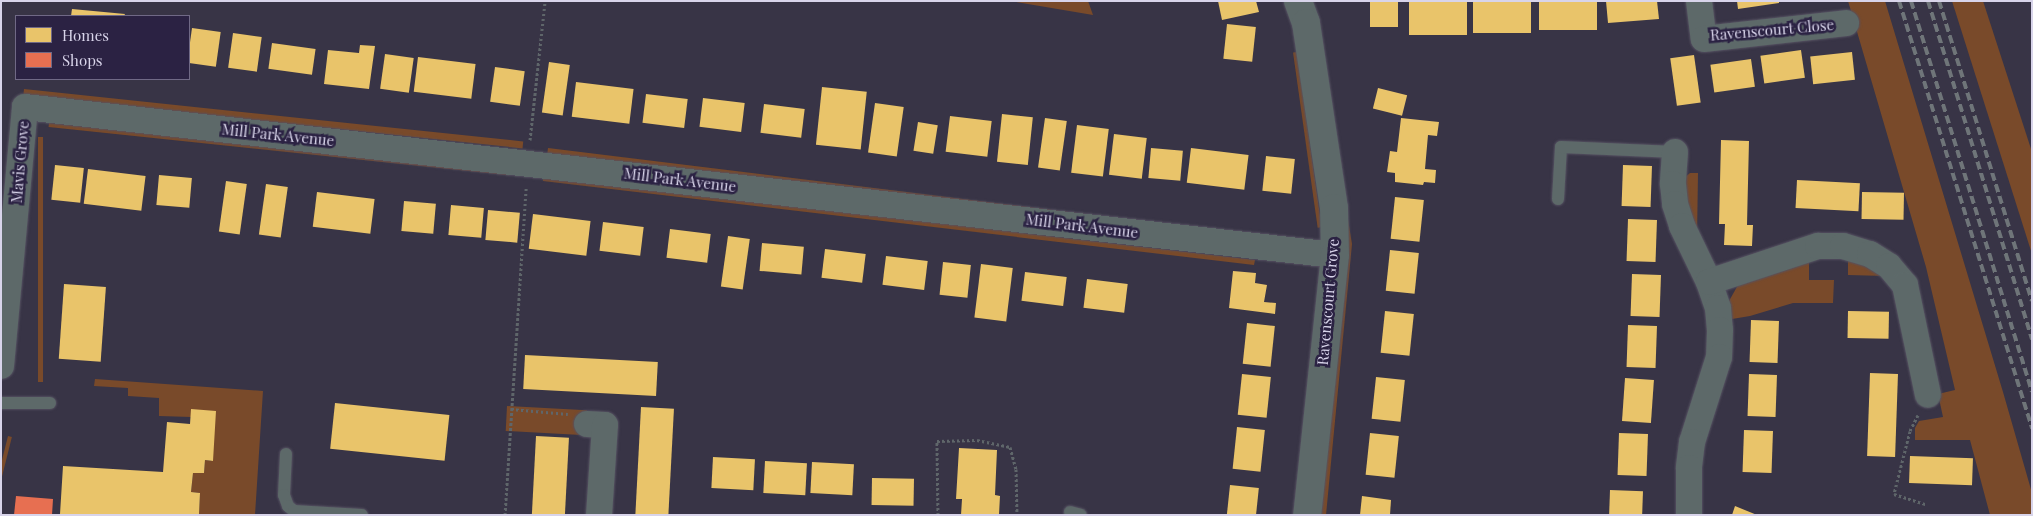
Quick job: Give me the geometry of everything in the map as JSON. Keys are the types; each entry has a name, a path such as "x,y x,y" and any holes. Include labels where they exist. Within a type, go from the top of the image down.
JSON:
{"street":[{"name":"Ravenscourt Grove","path":"1298,1 1306,23 1334,208 1335,255 1307,515"},
{"name":"Ravenscourt Close","path":"1699,1 1704,39 1846,23"},
{"name":"Mill Park Avenue","path":"25,106 1335,255"},
{"name":"Mavis Grove","path":"1,366 25,106"},
{"path":"1675,152 1673,184 1675,204 1682,226 1718,308 1719,357 1692,442 1689,468 1689,515"},
{"path":"1708,282 1818,246 1843,246 1870,254 1889,266 1905,285 1928,395"},
{"path":"587,424 605,425 599,515"}],"lane":[{"path":"1558,199 1561,147 1675,152"},
{"path":"1,403 50,403"},
{"path":"286,454 284,495 288,506 294,511 301,513 362,515"}],"path":[{"path":"504,515 528,162 545,1"},
{"path":"1925,504 1894,494 1910,431 1928,395"},
{"path":"511,409 580,414 587,424"},
{"path":"938,515 937,441 977,440 1010,447 1016,469 1017,515"},
{"path":"1018,508 1024,508"}],"shaded area":[{"path":"1010,1 1088,1 1093,15"},
{"path":"1848,1 1885,1 2032,493 2032,515 1990,515 1970,440 1915,440 1915,428 1919,421 1943,417 1938,394 1955,390 1926,267"},
{"path":"1952,1 1983,1 2032,152 2032,254"},
{"path":"1313,5 1352,244 1326,515 1321,515 1348,254"},
{"path":"1297,52 1322,227 1318,228 1293,53"},
{"path":"24,89 523,141 523,148 23,96"},
{"path":"49,123 509,171 509,175 49,127"},
{"path":"38,137 43,137 43,382 38,382"},
{"path":"548,148 1304,241 1304,246 547,153"},
{"path":"1690,173 1698,173 1697,237 1690,224 1683,179"},
{"path":"543,177 1255,260 1254,265 543,181"},
{"path":"1848,254 1885,276 1848,275"},
{"path":"1809,258 1809,280 1834,280 1833,303 1793,303 1750,316 1732,319 1729,301 1738,285"},
{"path":"95,379 263,391 255,515 199,515 200,493 191,492 193,473 204,473 205,460 212,461 191,417 159,416 159,398 128,396 128,388 94,386"},
{"path":"507,406 587,410 586,435 506,431"},
{"path":"8,436 12,437 1,481 1,464"}],"building: Homes":[{"path":"1218,1 1256,1 1259,12 1222,20"},
{"path":"1370,1 1398,1 1398,27 1370,27"},
{"path":"1409,1 1467,1 1467,35 1409,35"},
{"path":"1473,1 1531,1 1531,33 1473,33"},
{"path":"1539,1 1597,1 1597,30 1539,30"},
{"path":"1606,1 1657,1 1659,19 1608,23"},
{"path":"1737,1 1779,1 1779,3 1738,9"},
{"path":"72,9 125,14 124,15 71,15"},
{"path":"1227,24 1256,27 1252,62 1223,59"},
{"path":"192,28 221,32 216,67 190,63"},
{"path":"233,33 262,37 257,72 228,68"},
{"path":"272,43 316,49 312,75 268,69"},
{"path":"360,45 375,46 369,89 324,84 328,50 359,53"},
{"path":"1801,50 1805,78 1764,83 1760,56"},
{"path":"1852,52 1855,80 1813,84 1810,56"},
{"path":"385,54 414,58 409,93 380,89"},
{"path":"1694,55 1701,103 1677,106 1670,58"},
{"path":"418,57 476,64 471,99 414,92"},
{"path":"1751,59 1755,87 1714,92 1710,65"},
{"path":"549,62 570,65 563,115 542,113"},
{"path":"495,67 525,71 520,106 490,102"},
{"path":"576,82 634,89 629,124 572,117"},
{"path":"822,87 867,92 861,149 816,145"},
{"path":"1378,88 1407,95 1402,116 1373,108"},
{"path":"646,94 688,99 684,128 642,123"},
{"path":"703,98 745,103 741,132 699,127"},
{"path":"875,103 904,107 897,157 868,153"},
{"path":"764,104 805,109 801,138 760,133"},
{"path":"1002,114 1033,117 1028,165 997,162"},
{"path":"950,116 992,121 987,157 946,152"},
{"path":"1045,118 1067,121 1060,171 1038,168"},
{"path":"1401,118 1439,122 1437,136 1428,135 1425,169 1436,170 1435,183 1424,182 1423,185 1395,182 1395,173 1387,172 1390,151 1397,152"},
{"path":"918,122 938,125 933,154 913,151"},
{"path":"1077,125 1109,129 1103,177 1071,173"},
{"path":"1114,134 1147,138 1142,179 1109,175"},
{"path":"1721,140 1749,141 1747,225 1753,225 1752,246 1724,245 1725,224 1719,224"},
{"path":"1151,148 1183,151 1180,181 1148,178"},
{"path":"1191,148 1249,155 1244,190 1187,183"},
{"path":"1266,156 1295,159 1291,194 1262,191"},
{"path":"55,165 84,168 80,203 51,200"},
{"path":"1623,165 1652,166 1651,207 1622,206"},
{"path":"88,169 146,176 141,211 84,204"},
{"path":"159,175 192,178 189,208 156,205"},
{"path":"1797,180 1860,183 1858,211 1796,208"},
{"path":"226,181 247,184 240,234 219,232"},
{"path":"266,184 288,187 281,238 259,235"},
{"path":"317,192 375,199 370,234 313,227"},
{"path":"1862,192 1904,193 1904,220 1862,219"},
{"path":"1395,197 1424,200 1419,242 1391,239"},
{"path":"404,201 436,204 433,234 401,231"},
{"path":"451,205 484,208 481,238 448,235"},
{"path":"488,210 520,213 517,243 485,240"},
{"path":"533,214 591,221 586,256 529,249"},
{"path":"1628,219 1657,220 1656,262 1627,261"},
{"path":"603,222 644,227 640,256 599,251"},
{"path":"670,229 711,234 707,263 666,258"},
{"path":"728,236 750,239 743,290 721,287"},
{"path":"762,243 804,247 801,275 760,271"},
{"path":"825,249 866,254 862,283 821,278"},
{"path":"1390,250 1419,253 1415,294 1386,291"},
{"path":"886,256 928,261 924,290 882,285"},
{"path":"943,262 971,265 967,298 940,295"},
{"path":"981,264 1013,268 1006,321 974,318"},
{"path":"1233,271 1256,273 1255,283 1267,285 1264,302 1276,303 1275,314 1229,308"},
{"path":"1025,272 1067,277 1063,306 1021,301"},
{"path":"1632,274 1661,275 1660,317 1631,316"},
{"path":"1087,279 1128,284 1124,313 1083,308"},
{"path":"64,284 106,287 101,362 59,359"},
{"path":"1385,311 1414,314 1409,356 1381,353"},
{"path":"1848,311 1889,312 1889,339 1848,338"},
{"path":"1751,320 1779,321 1778,363 1750,362"},
{"path":"1247,323 1275,326 1271,367 1243,364"},
{"path":"1628,325 1657,326 1656,368 1627,367"},
{"path":"525,355 658,362 656,396 523,389"},
{"path":"1870,373 1898,374 1895,457 1867,456"},
{"path":"1242,374 1271,377 1267,418 1238,415"},
{"path":"1749,374 1777,375 1776,417 1748,416"},
{"path":"1376,377 1405,380 1400,422 1372,419"},
{"path":"1625,378 1654,380 1651,423 1622,421"},
{"path":"335,403 449,415 445,461 330,449"},
{"path":"641,407 674,409 668,515 635,515"},
{"path":"191,409 216,411 213,461 205,460 204,473 193,473 191,492 200,493 199,515 60,514 63,466 163,472 167,422 190,424"},
{"path":"1237,427 1265,430 1260,472 1233,469"},
{"path":"1744,430 1773,431 1772,473 1743,472"},
{"path":"1370,433 1399,436 1394,478 1366,475"},
{"path":"1619,433 1648,434 1647,476 1618,475"},
{"path":"536,436 569,438 565,515 532,515"},
{"path":"959,448 997,450 995,495 1000,496 999,515 961,515 962,499 956,499"},
{"path":"1910,456 1973,458 1972,485 1909,483"},
{"path":"713,457 755,459 753,490 711,488"},
{"path":"765,461 807,463 805,495 763,493"},
{"path":"812,462 854,464 852,495 810,493"},
{"path":"872,478 914,479 914,506 872,505"},
{"path":"1230,485 1259,488 1256,515 1227,515"},
{"path":"1610,490 1643,491 1642,515 1609,515"},
{"path":"1362,496 1391,500 1390,515 1360,515"},
{"path":"1735,506 1757,515 1732,515"}],"building: Shops":[{"path":"16,496 53,499 52,515 14,515"}],"railway":[{"path":"1899,1 2032,429"},
{"path":"1911,1 2032,392"},
{"path":"1928,1 2032,339"},
{"path":"1939,1 2032,301"}]}
